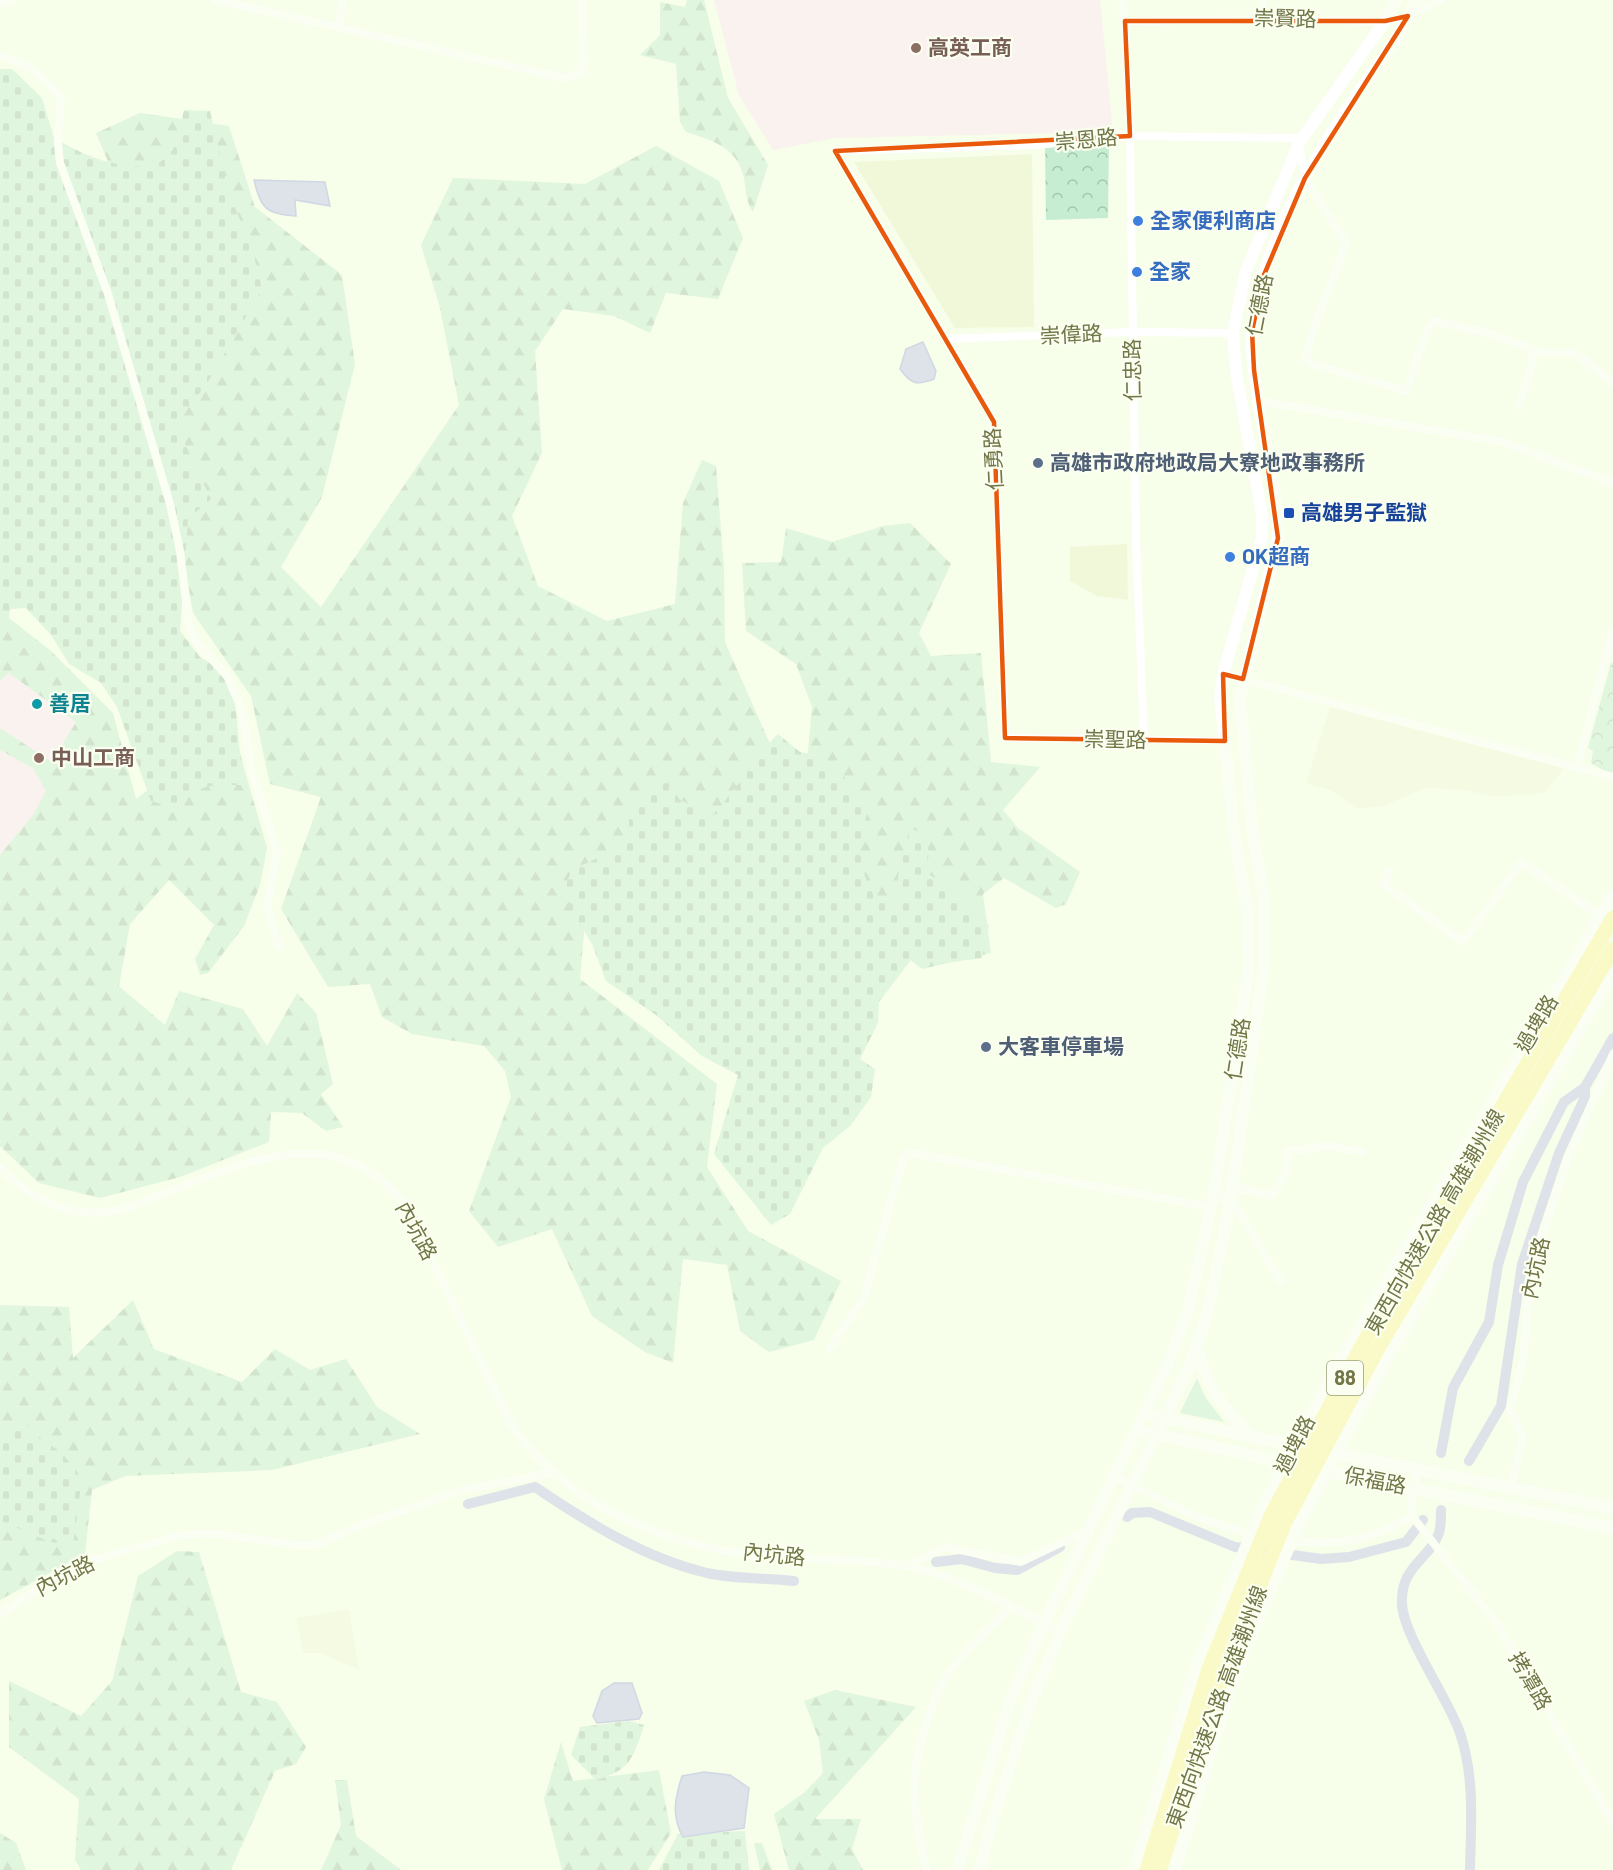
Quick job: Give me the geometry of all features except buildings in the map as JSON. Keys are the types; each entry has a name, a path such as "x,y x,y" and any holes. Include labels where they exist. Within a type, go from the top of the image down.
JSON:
{"highway":[{"name":"東西向快速公路 高雄潮州線","path":"1147,1870 1209,1669 1271,1516 1364,1342 1607,917"},
{"name":"東西向快速公路 高雄潮州線","path":"1159,1870 1223,1676 1285,1522 1377,1350 1613,949"}],"street":[{"path":"0,4 13,0"},
{"path":"216,0 564,78 581,73 584,57 582,0"},
{"path":"339,27 342,0"},
{"name":"仁忠路","path":"1123,0 1130,136 1136,541 1144,740"},
{"path":"1263,0 1264,19"},
{"name":"仁德路","path":"1146,1414 1189,1307 1212,1203 1249,967 1247,907 1235,840 1220,697 1223,674 1262,537 1262,515 1236,372 1233,333 1246,271 1299,143 1385,21 1396,0"},
{"name":"仁德路","path":"1166,1419 1197,1347 1208,1312 1232,1198 1264,965 1263,891 1253,835 1240,699 1278,538 1278,513 1259,401 1252,332 1264,275 1305,178 1332,130 1408,16 1416,0"},
{"name":"崇賢路","path":"1125,21 1264,19 1385,21 1408,16 1441,0"},
{"path":"0,55 29,67 61,96 58,143 60,163 108,294 170,504 180,551 189,627 197,643 227,676 242,710 252,771 277,851 267,908 279,947"},
{"name":"崇恩路","path":"835,152 1035,145 1130,136 1295,138 1299,143"},
{"path":"1299,143 1305,178 1346,243 1311,336 1306,360 1312,364 1406,391 1428,329 1434,321 1492,334 1531,350 1575,353 1613,383"},
{"name":"仁勇路","path":"835,152 994,422 1005,738"},
{"name":"崇偉路","path":"945,339 1132,332 1233,333"},
{"path":"1519,406 1533,362 1531,350"},
{"path":"1259,401 1503,442 1613,483"},
{"path":"1576,767 1613,630"},
{"path":"1223,674 1613,777"},
{"name":"崇聖路","path":"1005,738 1225,741"},
{"path":"1389,871 1384,884 1463,942 1521,862 1607,917"},
{"name":"過埤路","path":"1134,1870 1197,1664 1250,1538 1285,1463 1331,1377 1607,917 1613,895"},
{"name":"過埤路","path":"1175,1870 1233,1680 1291,1544 1388,1357 1613,973"},
{"name":"內坑路","path":"1510,1489 1523,1437 1510,1409 1523,1362 1527,1307 1539,1244 1571,1149 1613,1054"},
{"path":"829,1349 864,1298 903,1159 910,1153 1212,1203 1232,1198 1240,1188 1272,1196 1288,1168 1287,1151 1329,1146 1362,1152"},
{"name":"內坑路","path":"0,1168 36,1197 58,1207 105,1212 130,1206 263,1157 319,1153 344,1160 381,1180 407,1208 511,1424 551,1473 580,1495 606,1510 649,1529 691,1542 750,1555 907,1566 948,1578 1061,1631"},
{"path":"1232,1198 1281,1282"},
{"path":"1197,1347 1208,1383 1220,1402 1251,1436"},
{"path":"957,1870 1011,1698 1044,1623 1146,1414"},
{"name":"保福路","path":"1146,1414 1418,1472 1613,1508"},
{"path":"980,1870 992,1822 1030,1706 1061,1631 1166,1419"},
{"name":"保福路","path":"1137,1430 1327,1472 1613,1528"},
{"path":"1115,1477 1199,1518 1250,1538 1291,1544 1338,1544 1382,1531 1413,1518 1414,1489 1418,1472"},
{"name":"內坑路","path":"0,1614 60,1574 83,1563 181,1535 208,1533 303,1546 318,1544 366,1523 459,1491 551,1473"},
{"name":"拷潭路","path":"1413,1518 1495,1621 1613,1822"},
{"path":"907,1566 945,1547 1022,1562 1090,1529"},
{"path":"927,1870 918,1833 913,1776 923,1730 942,1682 966,1652 1011,1606"}],"highlighted area":[{"path":"1408,16 1305,178 1264,275 1252,331 1254,370 1278,538 1243,679 1223,674 1225,741 1005,738 994,422 835,151 1130,136 1125,21 1385,21"}],"shaded area":[{"name":"高英工商","path":"714,0 1100,0 1112,124 1105,132 835,138 773,150 739,95"},
{"path":"1032,154 1034,327 955,328 854,162"},
{"path":"1127,544 1128,600 1097,596 1070,581 1070,547"},
{"name":"中山工商","path":"0,640 105,718 0,873"},
{"path":"1330,707 1564,768 1545,793 1494,797 1466,790 1426,788 1380,807 1356,808 1330,790 1306,783"},
{"path":"349,1609 359,1670 321,1653 303,1653 296,1618"}],"green space":[{"path":"687,0 704,0 728,98 768,165 753,212 748,202 744,176 733,155 719,145 686,132 680,122 676,64 640,55 660,35 660,2 685,7"},
{"path":"0,69 12,69 42,98 54,138 91,157 114,163 155,167 173,150 184,110 210,111 229,192 254,255 262,289 209,380 176,425 211,499 188,519 180,631 200,657 225,672 235,701 243,785 206,787 193,794 178,809 151,801 117,707 101,683 69,664 51,635 26,608 0,610"},
{"path":"140,113 229,126 255,207 342,275 355,364 322,497 281,567 321,607 459,405 440,308 421,245 453,178 585,184 656,146 719,181 743,238 718,299 666,293 650,333 614,316 563,309 535,351 542,453 512,516 538,586 607,621 675,604 683,503 702,460 716,466 724,569 725,642 786,780 588,886 580,979 717,1084 707,1167 748,1231 841,1281 814,1340 769,1352 740,1331 727,1265 683,1259 673,1363 645,1352 592,1316 552,1229 498,1247 469,1211 511,1097 505,1071 484,1046 412,1034 382,1017 370,984 328,987 281,909 321,797 270,784 251,696 193,613 164,447 132,219 96,133"},
{"path":"1109,141 1108,218 1046,220 1045,146"},
{"path":"0,368 21,505 9,618 51,651 113,713 136,799 179,766 227,708 267,848 260,885 244,926 208,973 200,975 195,959 214,925 169,880 130,924 119,986 165,1025 179,991 243,1009 267,1046 297,993 316,1013 333,1084 321,1094 343,1127 326,1131 302,1113 271,1112 269,1142 180,1177 100,1198 39,1183 0,1146 0,855 33,815 46,791 33,768 0,750 0,728 52,762 76,722 9,673 0,681"},
{"path":"910,523 951,564 919,633 931,656 981,653 991,762 1040,767 1003,810 1018,828 1080,872 1066,904 1056,908 1004,878 983,894 991,953 922,969 887,942 806,773 812,707 796,664 746,631 742,563 781,562 786,528 832,542 883,526"},
{"path":"1611,663 1613,663 1613,773 1606,772 1591,763 1593,751 1588,748"},
{"path":"778,734 800,752 819,756 849,781 869,808 862,833 861,856 866,879 878,902 897,899 898,876 910,828 926,835 929,855 924,871 947,886 989,925 982,958 938,964 914,956 879,1002 878,1023 860,1059 875,1069 871,1097 851,1125 823,1148 790,1214 771,1225 714,1154 738,1075 702,1056 656,1015 606,981 592,944 572,911 565,885 573,869 614,851 629,839 629,811 651,787 664,778 680,800 713,815"},
{"path":"133,1300 154,1349 242,1382 275,1349 310,1370 346,1359 377,1407 420,1434 272,1470 125,1476 92,1490 85,1554 0,1600 0,1305 69,1307 73,1358"},
{"path":"1197,1378 1205,1397 1224,1422 1180,1413"},
{"path":"25,1423 43,1440 61,1452 82,1478 73,1544 50,1542 0,1520 0,1428"},
{"path":"177,1551 199,1552 241,1692 277,1702 306,1747 296,1764 275,1771 231,1870 81,1870 75,1860 79,1799 9,1747 9,1681 81,1716 112,1681 138,1576"},
{"path":"835,1690 916,1707 815,1819 861,1819 852,1849 863,1870 789,1870 774,1814 805,1792 823,1773 819,1740 804,1701"},
{"path":"629,1721 644,1725 633,1754 629,1761 616,1772 596,1780 571,1755 580,1727"},
{"path":"561,1742 573,1781 659,1770 671,1833 648,1870 562,1870 544,1799"},
{"path":"335,1780 347,1780 356,1836 401,1870 321,1870 341,1825"},
{"path":"745,1831 749,1870 659,1870 678,1834"},
{"path":"0,1833 16,1843 26,1870 0,1870"},
{"path":"754,1843 762,1843 772,1870 760,1870"}],"water":[{"path":"254,180 325,182 330,206 295,200 296,216 278,214 262,204"},
{"path":"923,342 936,371 934,379 918,383 907,378 900,369 906,349"},
{"path":"614,1683 632,1683 642,1713 639,1719 597,1723 593,1716 602,1691"},
{"path":"704,1772 730,1775 749,1788 744,1828 683,1837 677,1822 675,1807 682,1776"}],"waterway":[{"path":"1469,1461 1501,1406 1522,1264 1559,1153 1585,1097 1585,1087 1613,1038"},
{"path":"1441,1453 1453,1388 1489,1322 1498,1265 1523,1182 1564,1102 1585,1087"},
{"path":"468,1504 535,1487 617,1538 661,1558 718,1575 794,1581"},
{"path":"1441,1510 1439,1533 1435,1542 1410,1572 1403,1591 1402,1604 1410,1633 1454,1719 1465,1750 1471,1801 1470,1870"},
{"path":"1127,1517 1132,1513 1150,1512 1235,1547 1321,1559 1349,1557 1406,1542 1423,1520"},
{"path":"936,1562 962,1559 995,1568 1017,1570 1060,1547"}],"place":[{"name":"高英工商","path":"916,48"},
{"name":"全家便利商店","path":"1138,221"},
{"name":"全家","path":"1137,272"},
{"name":"高雄市政府地政局大寮地政事務所","path":"1038,463"},
{"name":"高雄男子監獄","path":"1289,513"},
{"name":"OK超商","path":"1230,557"},
{"name":"善居","path":"37,704"},
{"name":"中山工商","path":"39,758"},
{"name":"大客車停車場","path":"986,1047"}]}
